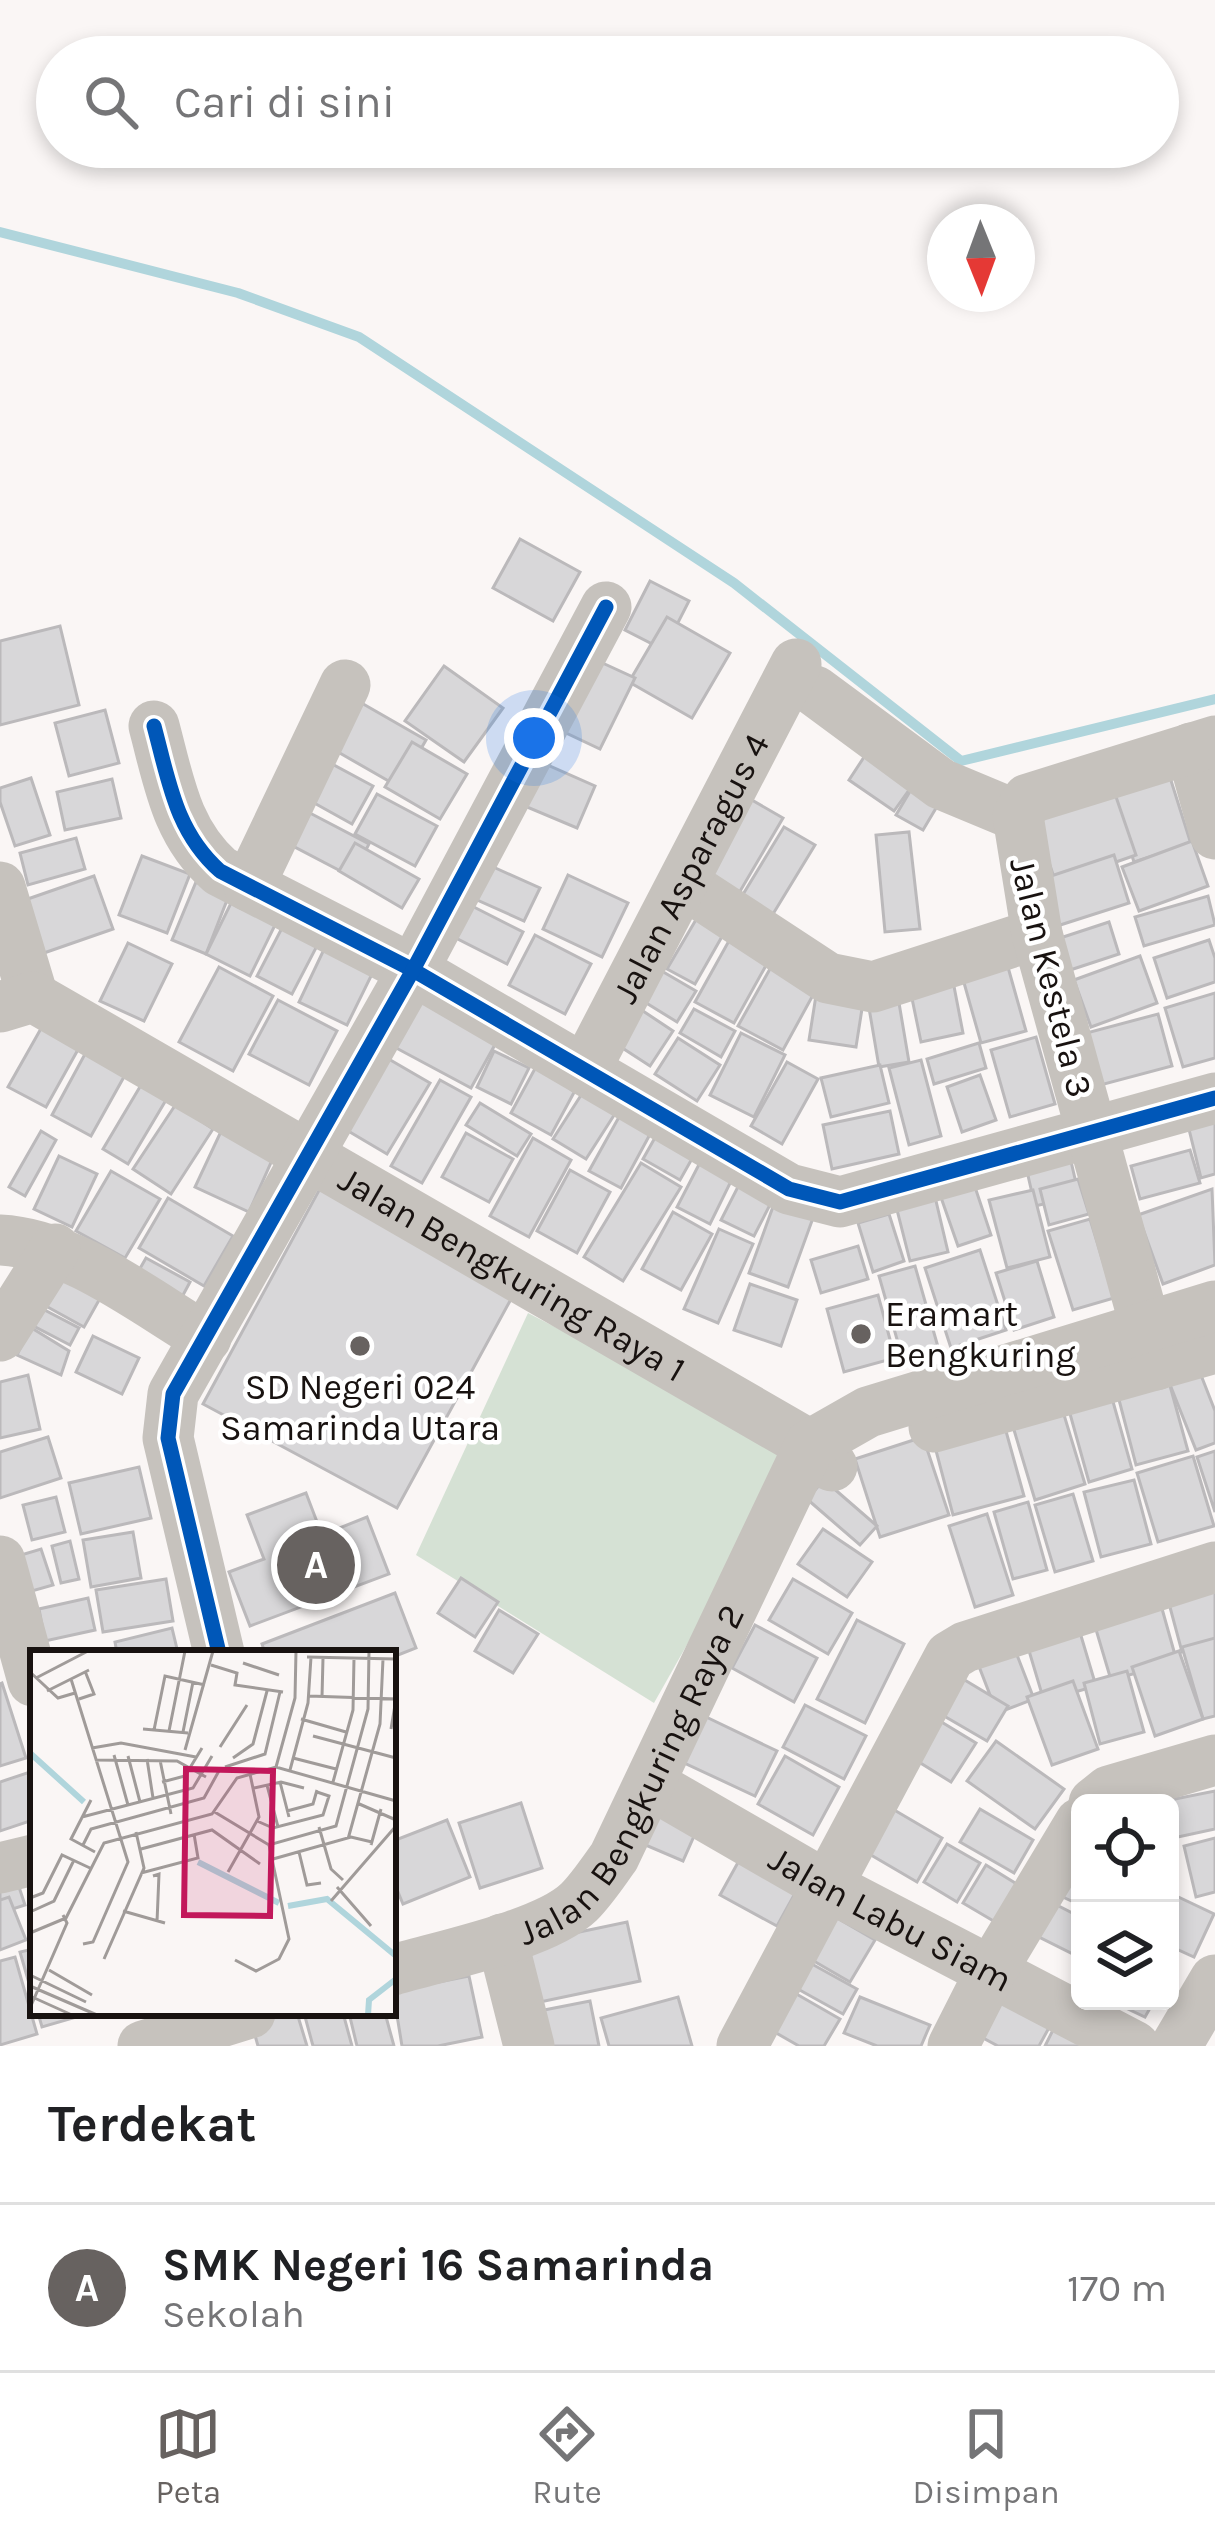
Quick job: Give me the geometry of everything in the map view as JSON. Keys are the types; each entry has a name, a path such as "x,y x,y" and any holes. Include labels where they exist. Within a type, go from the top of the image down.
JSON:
{"street":[{"path":"218,1650 168,1438 173,1394 413,970 606,607"},
{"name":"Jalan Asparagus 4","path":"585,1070 682,883 805,677 907,763 941,784 1023,808"},
{"path":"249,886 345,685"},
{"path":"154,726 170,788 196,850 220,872 413,970 789,1189 840,1202 1215,1098"},
{"path":"1023,808 1203,744 1215,834"},
{"name":"Jalan Kestela 3","path":"1023,808 1037,934 1150,1345"},
{"path":"682,883 828,978 852,986 872,987 1037,934"},
{"path":"0,887 17,1002"},
{"name":"Jalan Bengkuring Raya 1","path":"17,1002 308,1158 827,1455"},
{"path":"0,1240 26,1241 55,1250 206,1338"},
{"path":"0,1336 55,1250"},
{"path":"827,1455 1150,1345 1215,1306"},
{"path":"1150,1345 1215,1348"},
{"name":"Jalan Bengkuring Raya 2","path":"396,1969 502,1939 560,1916 578,1903 614,1857 827,1455"},
{"path":"0,1562 30,1671"},
{"path":"742,2046 950,1656 965,1647 1215,1567"},
{"path":"1105,1794 1215,1760"},
{"name":"Jalan Labu Siam","path":"650,1784 827,1886 1134,2046"},
{"path":"953,2046 990,1973 1071,1837"},
{"path":"0,1868 30,1861"},
{"path":"502,1939 529,2046"},
{"path":"1176,2046 1215,1980"},
{"path":"143,2046 240,2016"}],"green space":[{"path":"528,1313 796,1452 654,1703 416,1555"}],"building":[{"path":"520,539 580,572 553,621 493,588"},
{"path":"650,581 689,601 664,650 625,630"},
{"path":"667,617 730,653 692,718 629,682"},
{"path":"60,626 79,705 0,725 0,641"},
{"path":"596,660 635,678 600,749 562,731"},
{"path":"444,666 503,708 464,762 405,721"},
{"path":"358,701 426,740 399,787 331,748"},
{"path":"105,710 119,763 69,776 55,723"},
{"path":"412,742 467,774 440,819 385,787"},
{"path":"868,751 914,783 894,811 849,780"},
{"path":"319,757 373,786 352,824 298,794"},
{"path":"534,759 595,786 577,828 515,802"},
{"path":"1168,771 1191,844 1134,862 1111,789"},
{"path":"31,778 50,835 15,846 0,788"},
{"path":"112,779 121,818 65,830 57,792"},
{"path":"915,783 942,798 923,830 896,815"},
{"path":"1114,791 1136,855 1056,883 1034,819"},
{"path":"738,792 783,818 739,893 694,867"},
{"path":"377,794 437,826 415,866 355,834"},
{"path":"308,812 369,844 352,877 291,845"},
{"path":"784,827 815,845 773,914 742,896"},
{"path":"909,832 920,929 885,932 876,835"},
{"path":"76,838 85,869 28,885 20,853"},
{"path":"1192,841 1208,886 1139,911 1122,867"},
{"path":"355,843 419,879 402,908 339,871"},
{"path":"1114,855 1129,903 1057,926 1042,879"},
{"path":"142,856 190,874 167,933 119,915"},
{"path":"491,866 540,888 524,921 475,899"},
{"path":"568,875 628,903 602,957 543,929"},
{"path":"94,876 113,929 41,954 22,901"},
{"path":"196,882 229,895 206,954 172,940"},
{"path":"1208,896 1215,925 1144,946 1135,917"},
{"path":"234,897 278,919 250,976 206,954"},
{"path":"464,902 523,932 507,964 448,934"},
{"path":"697,918 724,933 695,984 667,969"},
{"path":"1109,922 1119,954 1064,972 1054,940"},
{"path":"283,926 318,944 292,994 257,976"},
{"path":"535,935 591,964 565,1014 509,985"},
{"path":"730,939 769,960 734,1023 695,1002"},
{"path":"1209,940 1215,982 1167,998 1154,958"},
{"path":"128,943 172,964 144,1021 100,1001"},
{"path":"327,943 376,966 347,1025 299,1002"},
{"path":"1004,953 1026,1031 981,1043 959,965"},
{"path":"1140,956 1157,1003 1091,1027 1074,980"},
{"path":"775,960 819,984 783,1050 738,1026"},
{"path":"653,966 696,991 677,1022 635,996"},
{"path":"219,967 273,996 233,1071 179,1042"},
{"path":"952,976 963,1033 921,1042 909,984"},
{"path":"817,989 864,996 856,1047 809,1040"},
{"path":"1215,993 1215,1058 1183,1067 1165,1008"},
{"path":"410,996 497,1041 471,1088 385,1042"},
{"path":"898,997 909,1062 879,1067 868,1002"},
{"path":"278,1000 337,1031 309,1085 249,1054"},
{"path":"631,1003 673,1031 650,1066 607,1038"},
{"path":"694,1009 735,1031 721,1057 680,1033"},
{"path":"1158,1014 1172,1066 1093,1087 1079,1035"},
{"path":"43,1025 80,1046 46,1107 8,1087"},
{"path":"741,1033 785,1055 754,1117 710,1095"},
{"path":"1036,1037 1055,1104 1010,1117 991,1050"},
{"path":"678,1038 720,1065 697,1101 655,1074"},
{"path":"979,1043 986,1068 934,1084 927,1059"},
{"path":"494,1051 529,1068 511,1104 477,1087"},
{"path":"544,1052 584,1074 551,1135 511,1113"},
{"path":"85,1054 125,1075 91,1136 52,1115"},
{"path":"380,1054 430,1083 387,1154 338,1125"},
{"path":"921,1060 941,1136 909,1145 889,1068"},
{"path":"787,1062 818,1079 782,1144 751,1126"},
{"path":"880,1065 889,1103 831,1117 821,1078"},
{"path":"980,1075 996,1120 962,1132 947,1087"},
{"path":"144,1080 169,1095 128,1164 103,1149"},
{"path":"440,1080 471,1097 422,1183 391,1166"},
{"path":"585,1089 618,1109 586,1159 553,1139"},
{"path":"1215,1101 1215,1174 1201,1178 1184,1109"},
{"path":"480,1103 531,1134 517,1156 466,1125"},
{"path":"176,1104 213,1129 171,1194 133,1169"},
{"path":"624,1108 655,1125 621,1188 589,1171"},
{"path":"890,1111 899,1154 832,1169 823,1125"},
{"path":"224,1125 277,1149 249,1212 195,1187"},
{"path":"661,1127 698,1148 680,1180 643,1159"},
{"path":"41,1131 56,1140 25,1196 9,1187"},
{"path":"466,1133 513,1159 489,1202 442,1177"},
{"path":"533,1138 571,1160 529,1237 490,1216"},
{"path":"707,1149 739,1165 710,1224 677,1207"},
{"path":"1190,1150 1200,1183 1140,1199 1131,1166"},
{"path":"59,1156 97,1174 72,1227 34,1209"},
{"path":"1070,1157 1079,1196 1035,1206 1026,1167"},
{"path":"641,1163 681,1187 623,1281 584,1257"},
{"path":"570,1170 610,1192 577,1253 537,1231"},
{"path":"111,1171 160,1199 125,1258 76,1231"},
{"path":"744,1175 777,1191 754,1236 721,1220"},
{"path":"971,1175 991,1235 958,1246 937,1186"},
{"path":"1078,1179 1089,1214 1049,1225 1040,1189"},
{"name":"SD Negeri 024 Samarinda Utara","path":"323,1183 517,1288 397,1508 203,1404"},
{"path":"932,1184 948,1252 910,1261 893,1194"},
{"path":"1212,1189 1215,1265 1163,1284 1138,1215"},
{"path":"1033,1190 1050,1257 1007,1268 989,1200"},
{"path":"168,1198 233,1236 204,1286 139,1248"},
{"path":"774,1204 813,1218 788,1287 749,1273"},
{"path":"673,1212 712,1234 681,1290 642,1269"},
{"path":"889,1214 904,1261 873,1272 858,1223"},
{"path":"1090,1219 1114,1298 1073,1310 1048,1231"},
{"path":"719,1229 753,1244 718,1323 684,1309"},
{"path":"858,1246 868,1279 821,1293 811,1260"},
{"path":"980,1250 1006,1330 951,1348 925,1268"},
{"path":"60,1256 108,1284 84,1327 35,1300"},
{"path":"146,1258 190,1282 182,1297 138,1272"},
{"path":"1037,1261 1054,1317 1014,1330 996,1273"},
{"path":"915,1266 940,1354 904,1364 879,1276"},
{"path":"750,1284 797,1300 781,1346 734,1330"},
{"name":"Eramart Bengkuring","path":"878,1295 895,1358 844,1372 827,1309"},
{"path":"33,1304 79,1328 70,1345 24,1321"},
{"path":"30,1327 69,1351 61,1375 17,1355"},
{"path":"93,1336 139,1358 122,1394 76,1372"},
{"path":"1199,1370 1215,1411 1215,1443 1196,1450 1169,1382"},
{"path":"28,1375 40,1429 0,1438 0,1382"},
{"path":"1169,1382 1188,1451 1136,1465 1118,1396"},
{"path":"1110,1391 1132,1469 1089,1482 1067,1403"},
{"path":"1061,1405 1085,1484 1035,1500 1011,1420"},
{"path":"1004,1424 1024,1496 953,1515 934,1443"},
{"path":"48,1437 61,1478 0,1498 0,1452"},
{"path":"923,1437 949,1515 880,1537 855,1459"},
{"path":"1215,1451 1215,1512 1197,1457"},
{"path":"1193,1456 1214,1526 1158,1542 1137,1473"},
{"path":"139,1467 151,1518 81,1534 69,1483"},
{"path":"824,1480 877,1526 860,1545 807,1499"},
{"path":"1134,1480 1151,1544 1101,1557 1084,1492"},
{"path":"306,1493 322,1535 367,1517 389,1574 250,1626 229,1572 264,1559 247,1515"},
{"path":"1073,1494 1093,1561 1055,1572 1035,1505"},
{"path":"56,1497 65,1532 32,1540 23,1505"},
{"path":"1028,1502 1047,1570 1013,1579 994,1512"},
{"path":"987,1514 1013,1595 975,1607 949,1526"},
{"path":"823,1529 872,1562 847,1597 798,1564"},
{"path":"133,1532 141,1578 91,1587 83,1540"},
{"path":"70,1541 79,1579 61,1583 52,1546"},
{"path":"41,1549 53,1585 32,1591 21,1555"},
{"path":"461,1578 498,1602 475,1637 438,1613"},
{"path":"166,1579 173,1621 103,1632 96,1590"},
{"path":"793,1579 852,1613 828,1654 769,1620"},
{"path":"1215,1584 1215,1643 1182,1652 1167,1596"},
{"path":"395,1593 416,1648 396,1656 396,1650 264,1650 262,1644"},
{"path":"88,1598 95,1630 45,1641 39,1609"},
{"path":"1159,1598 1177,1662 1111,1680 1092,1616"},
{"path":"499,1610 538,1634 513,1673 475,1651"},
{"path":"1076,1619 1096,1686 1044,1701 1024,1634"},
{"path":"857,1620 904,1644 865,1723 817,1699"},
{"path":"755,1625 817,1658 794,1702 732,1668"},
{"path":"172,1628 177,1650 116,1650 115,1642"},
{"path":"1215,1638 1215,1716 1203,1719 1182,1647"},
{"path":"1012,1642 1034,1699 997,1713 975,1656"},
{"path":"1179,1651 1203,1719 1155,1736 1132,1667"},
{"path":"1127,1671 1144,1732 1100,1744 1084,1683"},
{"path":"953,1673 1008,1706 987,1741 932,1709"},
{"path":"1073,1681 1098,1749 1052,1765 1027,1697"},
{"path":"0,1684 26,1758 0,1766"},
{"path":"805,1705 866,1736 844,1779 783,1747"},
{"path":"702,1715 777,1751 755,1796 680,1761"},
{"path":"930,1715 976,1743 951,1782 906,1754"},
{"path":"996,1741 1064,1789 1035,1829 967,1781"},
{"path":"785,1756 839,1787 813,1835 758,1804"},
{"path":"30,1772 30,1821 0,1831 0,1782"},
{"path":"1215,1791 1215,1829 1179,1837 1179,1798"},
{"path":"521,1803 542,1868 480,1888 459,1823"},
{"path":"884,1804 942,1838 917,1882 859,1848"},
{"path":"651,1807 698,1827 683,1861 636,1841"},
{"path":"980,1809 1033,1840 1014,1873 960,1842"},
{"path":"447,1820 470,1877 403,1904 396,1887 396,1840"},
{"path":"1215,1838 1215,1892 1196,1897 1184,1846"},
{"path":"947,1844 980,1863 957,1902 924,1882"},
{"path":"741,1857 798,1888 777,1926 720,1895"},
{"path":"986,1865 1025,1889 1002,1926 963,1903"},
{"path":"1061,1866 1071,1870 1071,1901 1050,1891"},
{"path":"14,1872 25,1905 0,1913 0,1877"},
{"path":"9,1897 26,1940 0,1950 0,1900"},
{"path":"1179,1897 1214,1914 1194,1957 1179,1950"},
{"path":"1043,1898 1071,1912 1071,1953 1027,1931"},
{"path":"825,1911 875,1940 850,1982 800,1953"},
{"path":"627,1922 640,1981 540,2002 527,1943"},
{"path":"30,1950 30,1987 20,1952"},
{"path":"15,1957 37,2034 0,2045 0,1961"},
{"path":"801,1958 857,1989 843,2014 787,1983"},
{"path":"469,1976 482,2037 438,2046 402,2046 396,1990"},
{"path":"998,1981 1057,2013 1039,2046 998,2046 970,2031"},
{"path":"786,1988 840,2019 824,2046 799,2046 764,2026"},
{"path":"678,1997 692,2046 609,2046 601,2018"},
{"path":"860,1997 930,2025 921,2046 877,2046 844,2033"},
{"path":"590,2001 599,2046 540,2046 534,2012"},
{"path":"39,2016 73,2016 73,2018 42,2027"},
{"path":"298,2016 307,2046 258,2046 251,2021"},
{"path":"305,2016 344,2016 352,2046 313,2046"},
{"path":"350,2016 386,2016 394,2046 357,2046"},
{"path":"1060,2016 1117,2046 1045,2046"}],"waterway":[{"path":"0,232 238,293 359,337 734,583 961,761 1215,699"}],"cycle path":[{"path":"218,1650 168,1438 173,1394 413,970 606,607"},
{"path":"154,726 184,823 220,871 413,970 789,1189 840,1202 1215,1098"}],"place":[{"name":"Eramart Bengkuring","path":"861,1334"},
{"name":"SD Negeri 024 Samarinda Utara","path":"360,1346"},
{"name":"SMK Negeri 16 Samarinda","path":"316,1565"}]}
